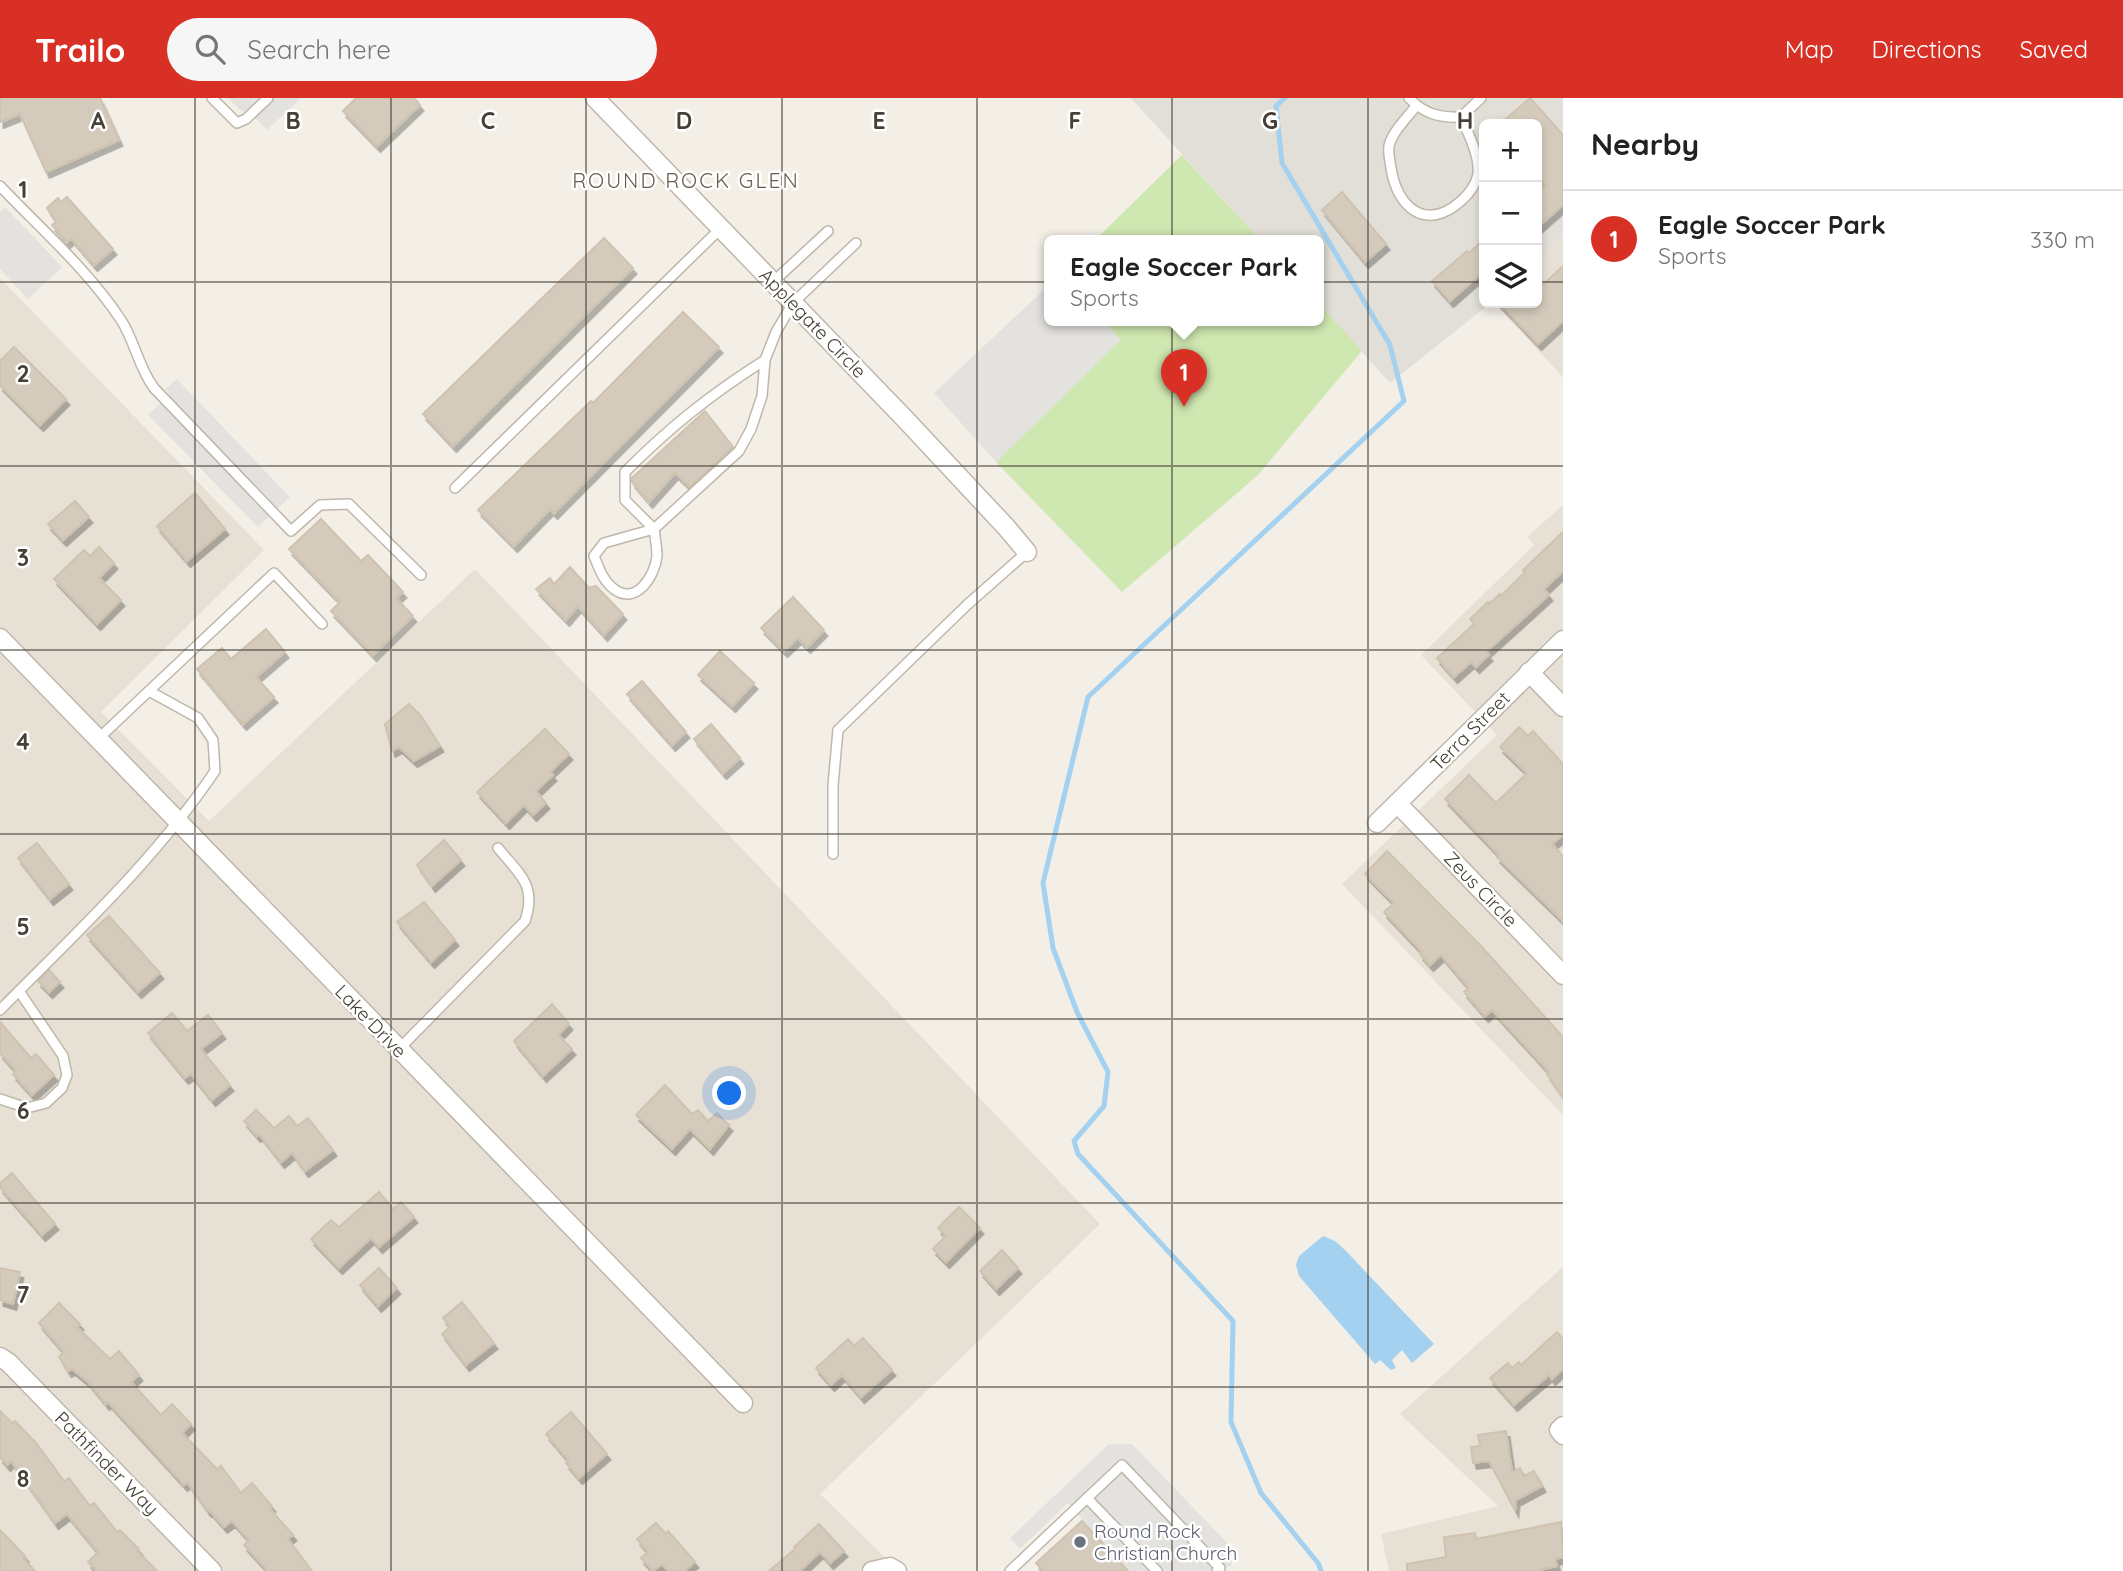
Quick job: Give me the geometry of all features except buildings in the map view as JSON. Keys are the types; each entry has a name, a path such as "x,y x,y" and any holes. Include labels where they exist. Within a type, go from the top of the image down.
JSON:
{"street":[{"name":"Applegate Circle","path":"595,98 793,303 1027,552"},
{"name":"Lake Drive","path":"0,638 743,1403"},
{"name":"Terra Street","path":"1377,823 1563,640"},
{"path":"1529,672 1563,707"},
{"name":"Zeus Circle","path":"1398,804 1563,975"},
{"name":"Pathfinder Way","path":"0,1357 39,1393 212,1571"},
{"path":"1563,1426 1559,1430 1563,1435"},
{"path":"872,1571 890,1567 897,1571"}],"lane":[{"path":"212,98 237,123 246,119 268,98"},
{"path":"1409,98 1431,115 1461,117 1481,98"},
{"path":"1416,106 1394,135 1389,147 1397,190 1406,204 1419,214 1436,216 1448,211 1473,189 1478,172 1473,146 1461,117"},
{"path":"0,186 105,298 130,333 141,368 154,388 292,531 320,505 349,504 421,575"},
{"path":"455,488 721,228"},
{"path":"773,282 828,231"},
{"path":"765,360 698,404 625,472 625,500 654,529 657,556 649,581 639,590 628,593 615,590 601,575 594,556 604,543 654,529 739,451 751,429 762,396 765,360 776,332 793,303 856,243"},
{"path":"833,854 833,785 838,730 968,604 1027,552"},
{"path":"98,739 274,573 321,624"},
{"path":"0,1010 122,886 178,822 215,771 213,740 198,718 149,691"},
{"path":"399,1049 525,921 531,902 525,881 498,848"},
{"path":"0,1099 27,1108 46,1103 62,1088 67,1076 63,1056 19,991"},
{"path":"1010,1571 1122,1465 1220,1568 1217,1571"},
{"path":"1087,1497 1157,1571"}],"shaded area":[{"path":"228,98 301,98 267,130"},
{"path":"1131,98 1563,98 1563,235 1542,255 1542,119 1479,119 1479,308 1485,308 1390,383 1324,310 1324,235 1256,235"},
{"path":"5,207 62,267 28,299 0,269 0,212"},
{"path":"1563,235 1563,377 1499,308 1542,308 1542,255"},
{"path":"0,278 264,550 101,712 209,821 475,569 1100,1224 820,1494 899,1571 0,1571"},
{"path":"1044,290 1044,326 1108,326 1121,340 996,462 934,393"},
{"path":"177,379 290,497 258,527 148,415 170,394 166,389"},
{"path":"1563,505 1563,1115 1342,884 1497,735 1421,655 1534,545 1527,537"},
{"path":"1563,1267 1563,1571 1389,1571 1381,1534 1498,1506 1400,1414"},
{"path":"1109,1444 1132,1444 1235,1551 1231,1566 1207,1571 1128,1571 1068,1503 1020,1549 1010,1538"}],"green space":[{"path":"1182,155 1255,235 1100,235"},
{"path":"1324,309 1362,351 1257,476 1122,592 996,462 1120,340 1108,326 1324,326"}],"water":[{"path":"1323,1236 1335,1241 1345,1250 1434,1344 1412,1363 1402,1350 1392,1360 1396,1368 1391,1370 1380,1360 1375,1364 1299,1276 1296,1265 1299,1256"}],"waterway":[{"path":"1285,98 1276,106 1282,163 1390,345 1404,401 1088,697 1043,883 1053,948 1077,1012 1108,1072 1104,1106 1074,1141 1078,1154 1233,1321 1231,1422 1261,1493 1318,1563 1321,1571"}],"place":[{"name":"Eagle Soccer Park","path":"1184,407"},
{"name":"Round Rock Christian Church","path":"1080,1542"}],"district":[{"name":"ROUND ROCK GLEN","path":"686,181"}]}
